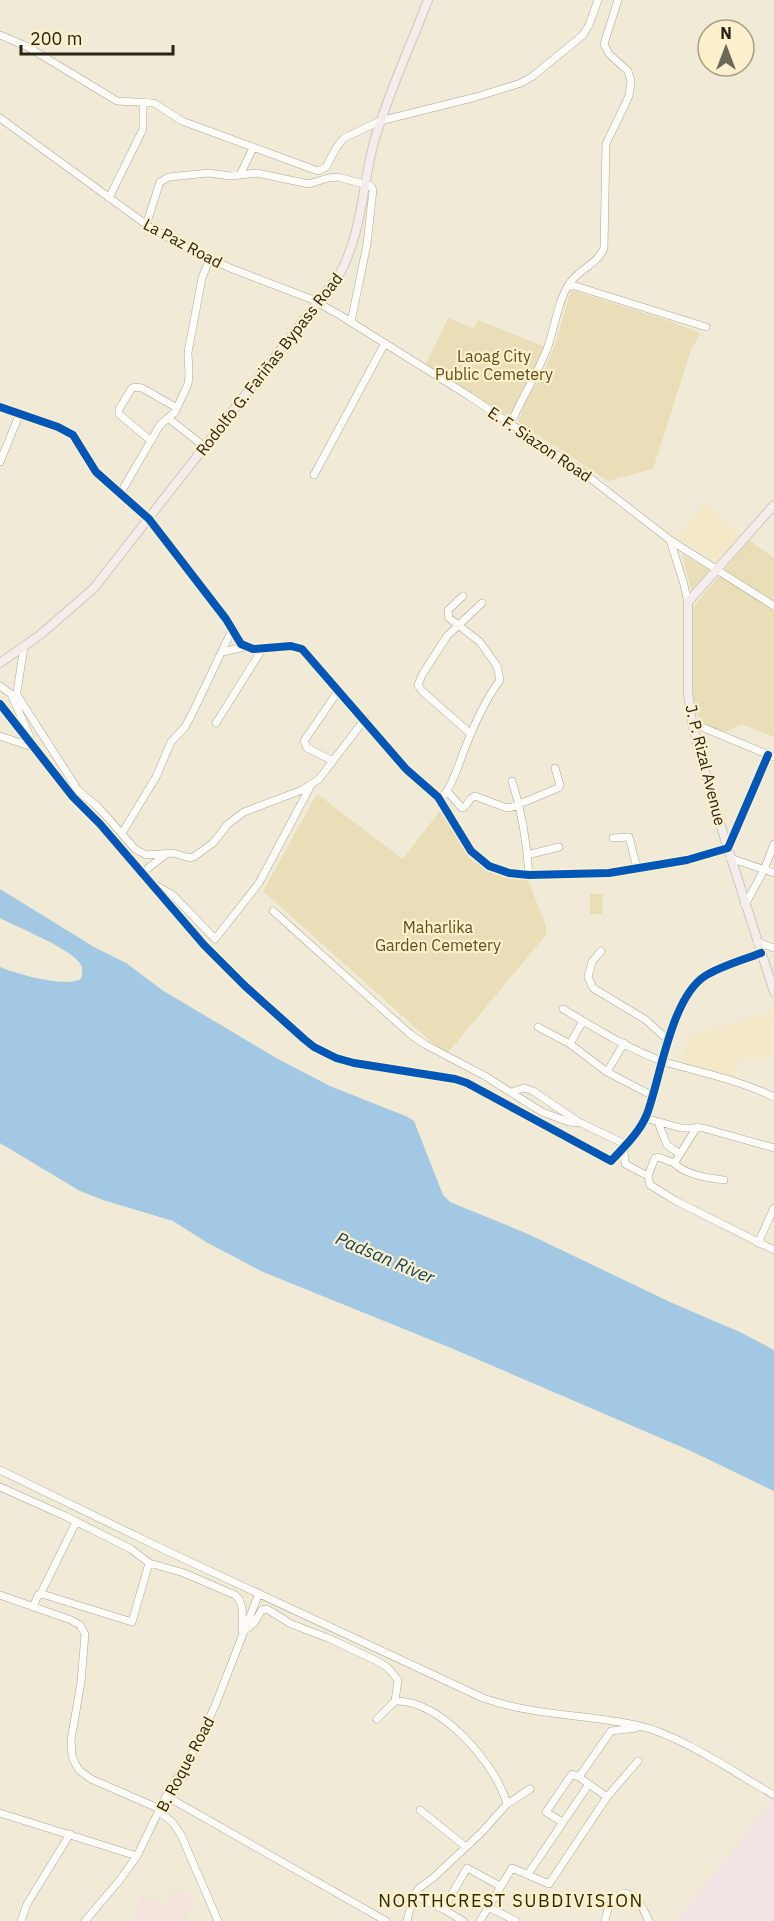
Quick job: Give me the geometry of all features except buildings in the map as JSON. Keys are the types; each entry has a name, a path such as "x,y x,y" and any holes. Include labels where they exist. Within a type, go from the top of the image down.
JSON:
{"main road":[{"name":"Rodolfo G. Fariñas Bypass Road","path":"1,662 67,614 94,588 339,275 350,256 355,240 365,185 381,121 428,0"},
{"path":"688,602 774,506"},
{"name":"J. P. Rizal Avenue","path":"688,602 688,692 692,723 730,858 774,992"}],"street":[{"path":"0,35 28,47 109,98 117,101 154,103 182,121 312,170 322,170 344,138 381,121 488,93 533,76 583,35 598,0"},
{"path":"511,423 548,346 561,301 569,284 577,274 599,257 605,241 604,163 606,144 628,96 632,81 628,71 609,54 604,44 618,0"},
{"path":"109,198 143,129 143,102"},
{"name":"La Paz Road","path":"0,118 146,225 210,258 319,303 351,322"},
{"path":"240,175 253,148"},
{"path":"146,225 160,182 166,177 203,173 225,176 257,172 309,184 338,177 371,186 373,190 367,244 351,322"},
{"path":"120,494 160,425 177,408 189,379 188,352 202,278 210,258"},
{"path":"569,284 706,327"},
{"name":"E. F. Siazon Road","path":"351,322 511,423 581,471 670,540 774,606"},
{"path":"314,475 385,343"},
{"path":"151,441 119,414 119,409 132,388 142,388 177,408"},
{"path":"0,407 63,429 73,435 96,472 149,519 186,564 238,640 245,646 253,649 300,647 365,719 406,769 440,800 466,844 478,858 489,866 500,871 529,875 609,873 687,860 728,848 771,756 692,723"},
{"path":"0,462 20,414"},
{"path":"168,418 205,447"},
{"path":"670,540 688,602"},
{"path":"440,800 447,791 492,690 501,677 492,657 480,642 449,618 448,610 463,596"},
{"path":"471,734 418,685 447,636 482,603"},
{"path":"122,833 156,777 171,742 192,714 232,630"},
{"path":"222,652 245,646"},
{"path":"24,647 16,698 35,748"},
{"path":"216,723 263,648"},
{"path":"0,686 16,698 78,790 100,809 142,854 167,853 190,858 195,856 213,843 228,824 244,812 302,790 319,779 365,719"},
{"path":"333,761 307,748 304,741 339,690"},
{"path":"0,705 73,797 100,824 204,945 245,986 314,1047 336,1058 354,1063 455,1079 467,1083 612,1161 645,1118 677,1014 689,991 705,976 760,953"},
{"path":"0,736 35,748"},
{"path":"447,791 462,808 466,807 471,797 475,796 510,808 558,788 560,785 555,768"},
{"path":"512,781 519,803 529,875"},
{"path":"152,885 173,895 215,939 259,883 310,785"},
{"path":"613,838 629,837 637,868"},
{"path":"745,905 764,870 774,844"},
{"path":"527,855 559,848"},
{"path":"142,873 167,853"},
{"path":"730,858 774,873"},
{"path":"273,911 426,1046 485,1076 542,1112 569,1122 581,1123"},
{"path":"757,942 773,945"},
{"path":"601,951 592,962 588,976 593,988 646,1020 669,1041"},
{"path":"563,1010 663,1061 738,1082 774,1097"},
{"path":"570,1044 583,1021"},
{"path":"538,1028 570,1044 608,1072 652,1096"},
{"path":"608,1072 624,1042"},
{"path":"512,1092 525,1088 533,1091 581,1123 627,1144"},
{"path":"645,1118 681,1128 697,1127 774,1148"},
{"path":"658,1122 667,1145 680,1154"},
{"path":"674,1163 697,1127"},
{"path":"627,1144 624,1151 625,1164 648,1176 652,1187 774,1250"},
{"path":"648,1176 656,1157 699,1175 724,1180"},
{"path":"758,1243 774,1209"},
{"path":"0,1470 483,1698 508,1707 642,1727 671,1737 774,1795"},
{"path":"0,1487 131,1549 149,1563 184,1573 239,1598 242,1605 243,1632"},
{"path":"33,1607 76,1522"},
{"path":"40,1594 132,1622 149,1563"},
{"name":"B. Roque Road","path":"86,1921 137,1856 166,1796 209,1722 260,1593"},
{"path":"0,1595 76,1622 85,1634 81,1682 71,1740 72,1755 79,1770 91,1779 159,1810 173,1822 181,1835 218,1921"},
{"path":"243,1632 254,1623 262,1610 267,1610 291,1624 328,1638 388,1668 398,1680 395,1701 377,1719"},
{"path":"395,1701 411,1701 419,1704 464,1738 496,1776 507,1804"},
{"path":"579,1777 607,1734 611,1731 642,1727"},
{"path":"480,1921 512,1868 549,1884 606,1797 638,1761"},
{"path":"562,1822 546,1812 572,1774 606,1797"},
{"path":"528,1874 589,1784"},
{"path":"407,1921 414,1895 419,1888 466,1847 507,1804 530,1789"},
{"path":"166,1796 386,1921"},
{"path":"420,1810 466,1847"},
{"path":"0,1813 137,1856"},
{"path":"21,1921 27,1904 70,1834"},
{"path":"443,1909 467,1868 500,1887"},
{"path":"604,1921 614,1898 625,1893 635,1897 649,1921"},
{"path":"414,1895 463,1921"},
{"path":"488,1907 516,1921"}],"shaded area":[{"path":"704,504 741,535 717,564 678,538"},
{"path":"774,1011 771,1058 739,1057 735,1077 681,1064 690,1036"},
{"path":"774,1798 774,1921 678,1921"},
{"path":"174,1890 194,1898 185,1921 132,1921 143,1895 167,1905"}],"green space":[{"path":"571,290 700,333 690,353 653,469 608,481 518,422 528,395 541,378 555,345"},
{"name":"Laoag City Public Cemetery","path":"448,318 473,328 478,320 546,347 534,373 520,394 511,418 426,364"},
{"path":"749,540 774,558 774,737 741,724 726,732 709,728 696,714 693,690 692,609"},
{"path":"682,554 709,570 692,592"},
{"name":"Maharlika Garden Cemetery","path":"317,794 403,859 442,808 463,845 479,864 496,872 528,880 546,926 546,935 446,1055 263,891"},
{"path":"590,894 603,894 602,914 590,914"}],"water":[{"name":"Padsan River","path":"0,889 94,947 126,963 162,990 278,1059 330,1086 414,1121 443,1195 450,1202 528,1234 774,1350 774,1491 691,1451 451,1348 263,1272 206,1242 173,1221 80,1191 0,1143 0,967 29,976 64,982 81,979 82,966 64,950 0,918"}],"cycle path":[{"path":"0,407 58,427 73,435 96,472 149,519 226,619 241,644 253,649 291,646 302,649 406,769 438,797 471,851 489,866 509,873 529,875 609,873 687,860 728,848 768,755"},
{"path":"0,704 73,797 100,824 204,945 245,986 314,1047 336,1058 354,1063 455,1079 467,1083 611,1161 644,1121 675,1019 693,987 711,972 761,953"}],"district":[{"name":"NORTHCREST SUBDIVISION","path":"511,1901"}]}
